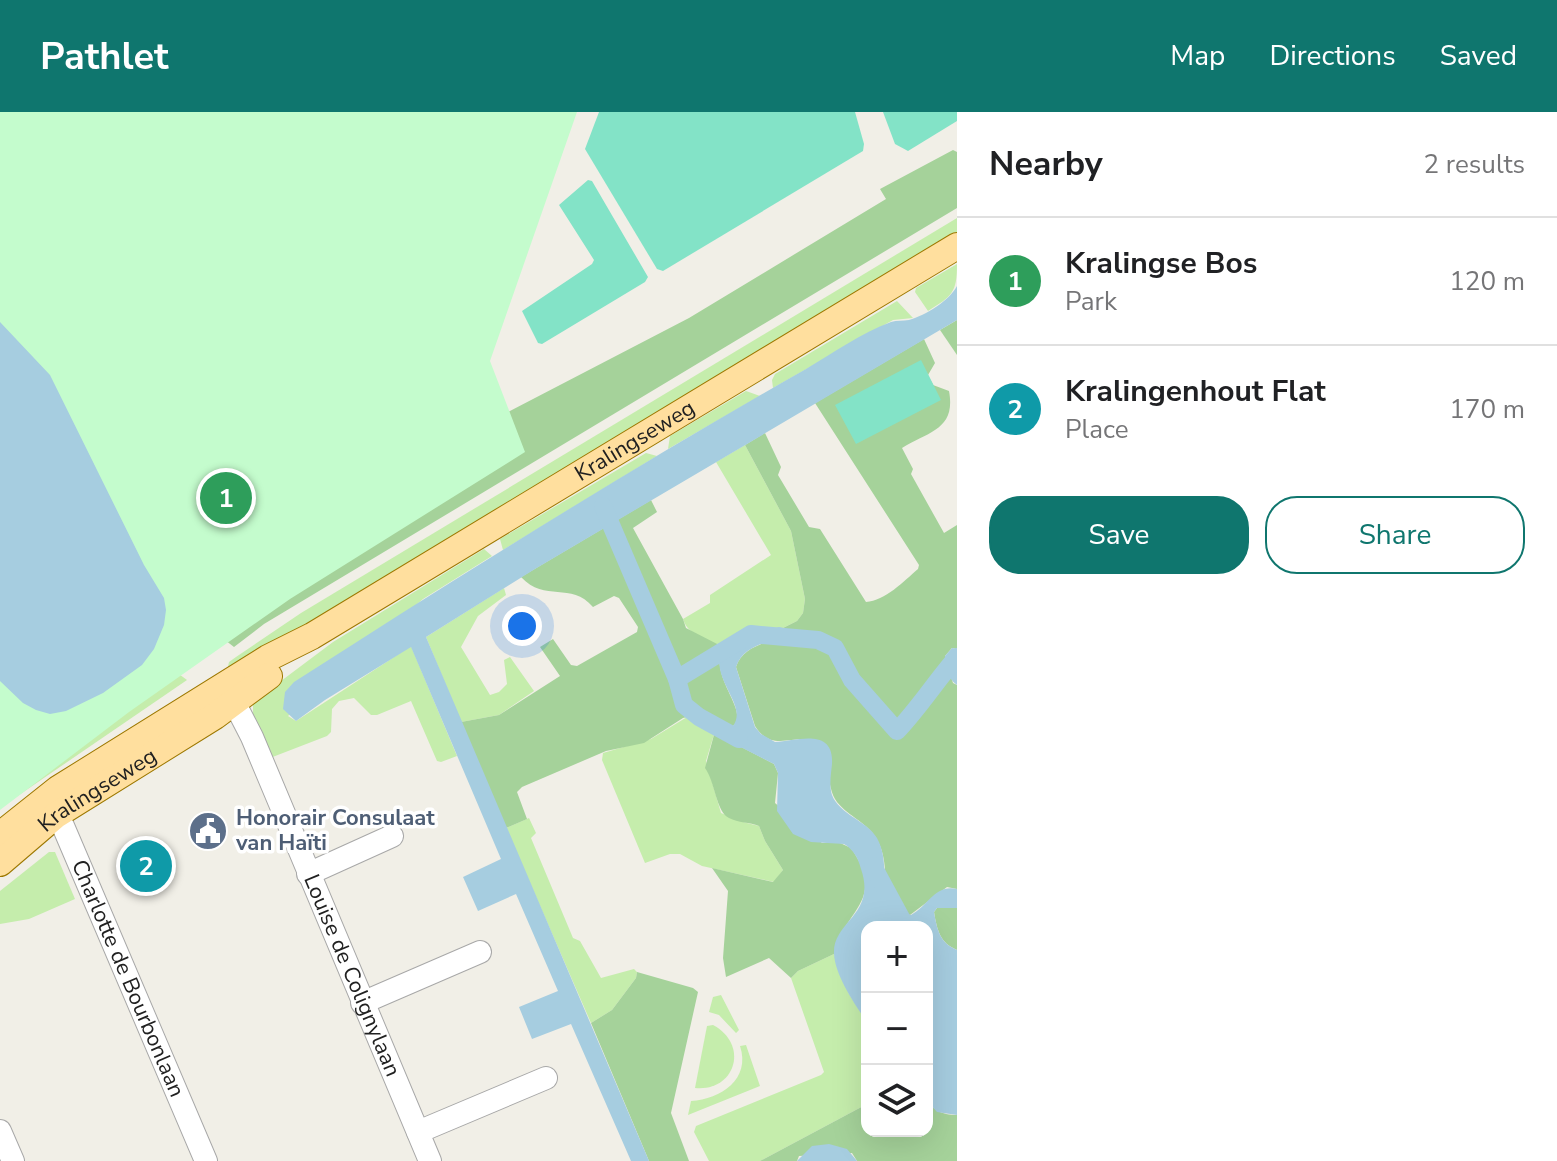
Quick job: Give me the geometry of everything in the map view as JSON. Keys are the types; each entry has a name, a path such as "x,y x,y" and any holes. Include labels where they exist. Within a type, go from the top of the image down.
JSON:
{"main road":[{"name":"Kralingseweg","path":"0,835 229,694 268,658 312,636 957,246"},
{"name":"Kralingseweg","path":"0,863 51,806"}],"street":[{"name":"Louise de Colignylaan","path":"229,694 252,737 430,1161"},
{"name":"Charlotte de Bourbonlaan","path":"51,806 206,1161"},
{"path":"308,874 392,836"},
{"path":"362,1003 480,952"},
{"path":"418,1132 546,1078"},
{"path":"0,1131 13,1161"}],"green space":[{"path":"0,112 577,112 490,361 525,452 290,599 129,712 0,810"},
{"path":"599,112 855,112 864,144 863,151 663,271 657,269 585,149"},
{"path":"883,112 957,112 957,121 908,151 895,144"},
{"path":"953,150 957,152 957,208 264,624 234,647 221,637 489,422 689,318 886,199 880,189"},
{"path":"588,180 592,181 648,277 645,282 542,344 538,343 522,311 594,260 559,205"},
{"path":"957,218 957,232 321,619 227,671 229,662 301,613"},
{"path":"957,264 952,293 928,311 915,292 916,288"},
{"path":"897,301 913,318 893,320 773,388 775,374"},
{"path":"957,320 957,355 940,330"},
{"path":"924,339 935,363 928,375 920,361 933,385 949,391 949,414 931,433 902,448 913,469 911,474 944,533 957,525 957,649 952,648 945,656 953,683 957,685 957,889 947,887 910,915 889,905 883,854 876,838 835,799 829,780 825,744 804,739 778,741 762,735 755,726 736,667 744,654 777,637 783,633 783,628 797,621 803,613 805,599 791,531 745,445 765,433 781,467 778,475 809,527 820,529 866,602 887,594 918,569 919,565 815,403"},
{"path":"921,360 941,400 856,444 835,405"},
{"path":"746,391 760,396 668,449 670,436"},
{"path":"745,445 791,531 805,599 803,613 797,621 723,647 689,630 683,619 710,603 710,595 771,555 716,462"},
{"path":"646,453 657,456 503,550 500,539"},
{"path":"651,500 657,512 633,528 686,628 723,647 720,669 737,719 733,726 718,735 774,764 778,773 775,803 822,843 838,842 851,848 861,866 864,893 834,954 798,971 791,978 769,958 726,977 723,958 728,891 712,868 773,882 783,870 759,826 733,820 721,809 705,768 715,731 687,717 683,718 644,743 606,751 522,787 517,792 527,819 506,828 461,722 499,715 560,676 540,647 553,639 571,665 577,666 637,632 638,627 619,598 614,596 593,607 576,595 539,589 521,577"},
{"path":"484,549 492,556 423,599 288,716 296,721 411,646 457,756 437,761 411,701 371,715 354,698 339,701 332,709 331,732 327,736 270,758 253,718 253,702 333,642"},
{"path":"504,588 506,595 478,616 461,647 490,695 507,684 504,660 510,657 534,691 499,715 461,722 426,637"},
{"path":"172,669 187,680 0,808 0,784"},
{"path":"687,717 715,731 706,761 721,813 759,826 783,870 774,882 702,866 680,854 670,854 645,863 602,760 603,753 651,739"},
{"path":"529,818 536,833 531,838 573,938 580,941 601,978 634,969 637,972 636,978 612,1010 591,1023 506,828"},
{"path":"49,852 55,852 75,899 29,919 0,924 0,891"},
{"path":"937,908 957,908 957,950 940,935 934,912"},
{"path":"834,954 849,994 861,1013 861,1107 760,1161 709,1161 694,1132 696,1126 824,1072 791,978 798,971"},
{"path":"637,972 698,992 671,1113 689,1161 649,1161 591,1023 612,1010 636,978"},
{"path":"721,995 739,1030 736,1033 719,1015 709,1012 713,997"},
{"path":"713,1025 731,1044 733,1066 720,1083 695,1088 707,1026"},
{"path":"746,1045 760,1086 688,1115 691,1101 713,1096 731,1085 741,1068 740,1046"},
{"path":"861,1107 861,1137 933,1137 933,1107 946,1114 957,1115 957,1161 857,1161 852,1153 799,1156 797,1161 760,1161"}],"water":[{"path":"957,286 957,320 535,569 426,637 649,1161 631,1161 571,1024 532,1039 519,1007 558,991 516,894 478,911 463,877 501,859 411,647 296,721 283,709 285,692 294,682 612,483 858,337 891,322 909,320 930,311 949,297"},
{"path":"0,322 50,375 144,565 164,598 166,610 164,625 154,649 142,665 103,693 66,711 50,714 23,703 0,681"},
{"path":"783,628 781,635 749,650 736,667 755,727 775,742 812,739 827,745 831,752 832,795 841,807 872,832 881,847 889,905 898,912 911,915 937,893 949,888 957,889 957,908 937,908 934,912 940,935 957,950 957,1115 937,1112 933,1108 933,921 861,921 861,1013 842,980 834,954 840,933 863,897 864,885 857,858 844,844 811,842 793,834 777,811 778,773 774,764 715,731 733,726 737,718 720,669 719,658 723,647"},
{"path":"952,648 957,649 957,685 949,676 945,664 945,656"},
{"path":"829,1144 847,1149 857,1161 797,1161 812,1146"}],"waterway":[{"path":"603,506 677,679 751,634 818,640 835,648 852,680 897,731 957,657"},
{"path":"677,679 684,705 739,739"},
{"path":"873,866 903,921"}],"place":[{"name":"Kralingse Bos","path":"226,498"},
{"name":"Honorair Consulaat van Haïti","path":"208,831"},
{"name":"Kralingenhout Flat","path":"146,866"}]}
